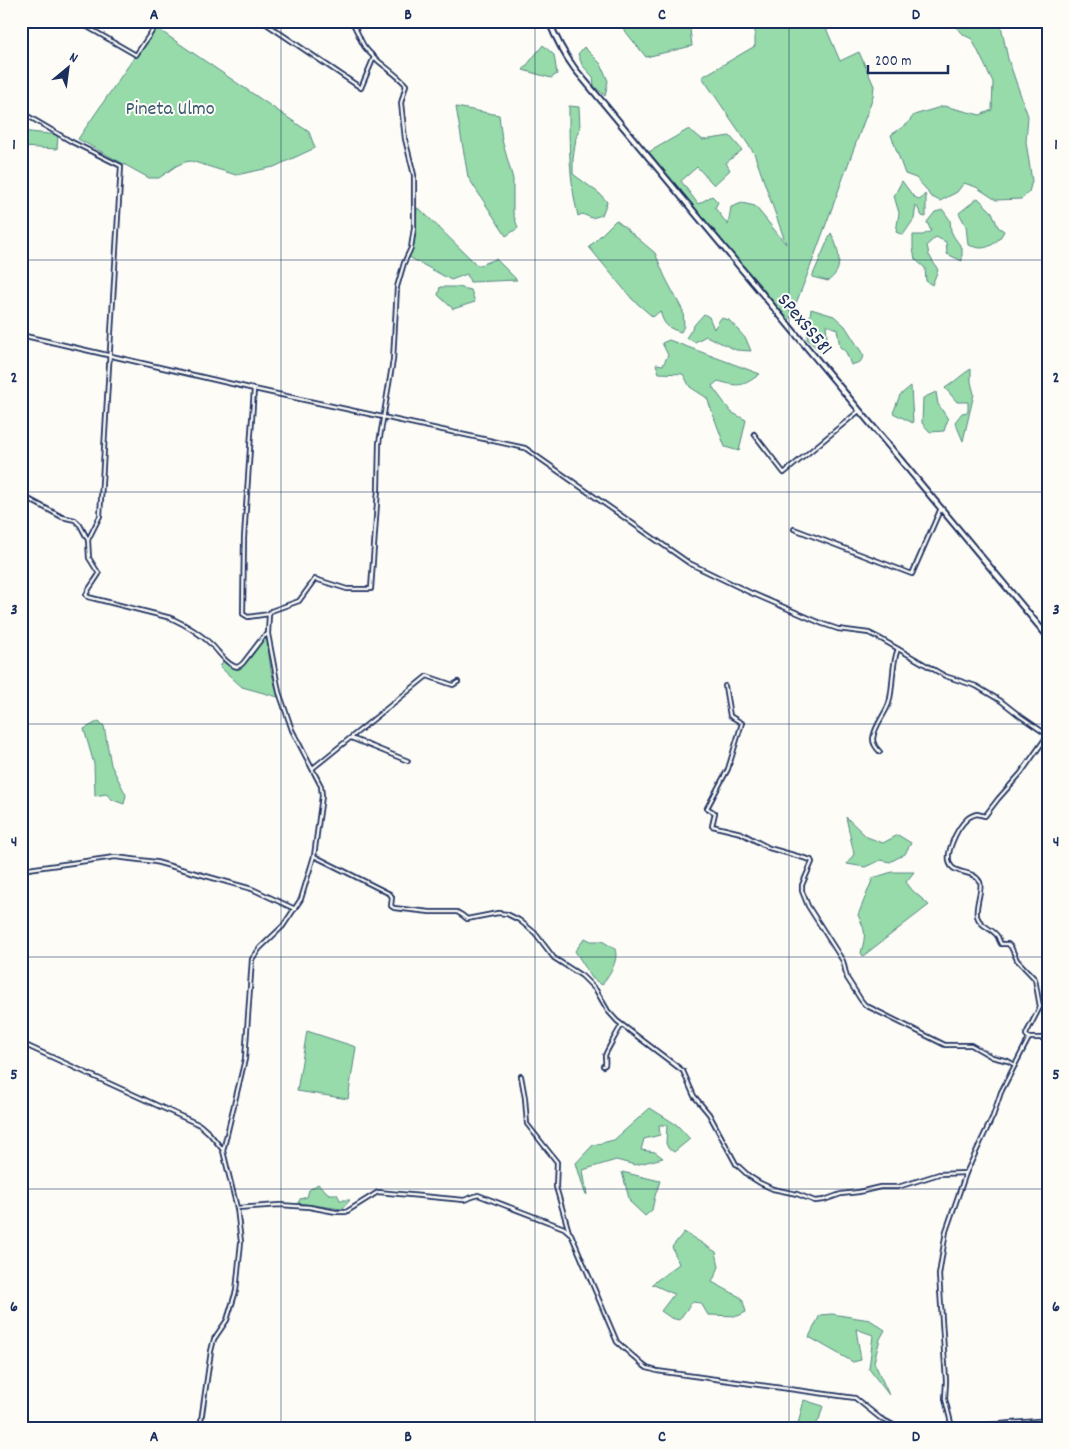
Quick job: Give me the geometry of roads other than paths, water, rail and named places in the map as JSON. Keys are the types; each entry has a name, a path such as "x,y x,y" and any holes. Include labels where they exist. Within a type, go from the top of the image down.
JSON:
{"main road":[{"name":"SPexSS581","path":"549,21 565,55 575,69 1049,638"}],"street":[{"path":"77,21 136,55 159,21"},
{"path":"262,21 361,88 374,57"},
{"path":"254,389 244,538 243,614 248,617 269,614 272,611 299,601 315,579 347,589 371,589 378,489 378,443 393,360 397,287 413,240 415,184 405,139 401,103 406,85 364,46 351,21"},
{"path":"21,112 72,142 121,166 100,516 88,540"},
{"path":"21,335 254,389 525,448 689,563 749,592 823,624 838,629 869,633 945,676 976,686 1002,701 1048,736 1021,773 985,816 977,814 966,820 953,840 948,857 953,868 975,876 979,880 980,888 976,904 980,923 992,931 1002,944 1008,944 1011,947 1017,960 1035,980 1040,1007 1027,1032 1026,1036 1029,1038"},
{"path":"754,434 784,473 860,410"},
{"path":"21,495 62,517 74,520 80,525 88,540 89,558 99,574 87,592 86,595 88,597 171,618 183,623 208,641 228,662 236,667 243,663 263,637 268,634"},
{"path":"794,529 912,574 940,508"},
{"path":"223,1151 246,1053 252,960 260,948 283,926 301,899 314,856 322,796 321,786 292,730 279,692 268,634 269,614"},
{"path":"880,752 876,748 873,739 888,706 898,649"},
{"path":"313,768 427,676 452,685 458,682"},
{"path":"725,686 730,716 742,723 728,769 707,808 715,813 712,826 741,833 769,848 811,860 812,862 802,885 802,891 808,906 843,961 848,978 865,1006 945,1045 971,1045 992,1057 1015,1065"},
{"path":"350,738 408,762"},
{"path":"21,870 115,856 156,862 252,890 296,909"},
{"path":"314,856 390,894 392,897 391,906 394,908 430,912 457,912 462,914 467,920 498,913 507,914 518,920 535,933 554,958 582,976 596,990 608,1011 622,1025 683,1071 694,1096 709,1114 736,1164 760,1183 815,1201 840,1194 880,1187 898,1187 938,1174 966,1173"},
{"path":"602,1066 605,1064 606,1052 622,1025"},
{"path":"1029,1038 1049,1037"},
{"path":"1029,1038 1001,1092 993,1116 966,1173 946,1231 939,1269 946,1381 945,1399 951,1427 1049,1420"},
{"path":"21,1042 200,1125 223,1151 237,1208 241,1242 236,1292 227,1320 214,1340 211,1351 200,1428"},
{"path":"521,1076 526,1098 526,1124 557,1162 556,1187 570,1233 617,1342 647,1368 657,1371 855,1398 880,1418 899,1428"},
{"path":"237,1208 280,1205 346,1212 378,1192 464,1200 478,1195 564,1228 570,1233"}],"park label":[{"name":"Pineta Ulmo","path":"170,107"}]}
